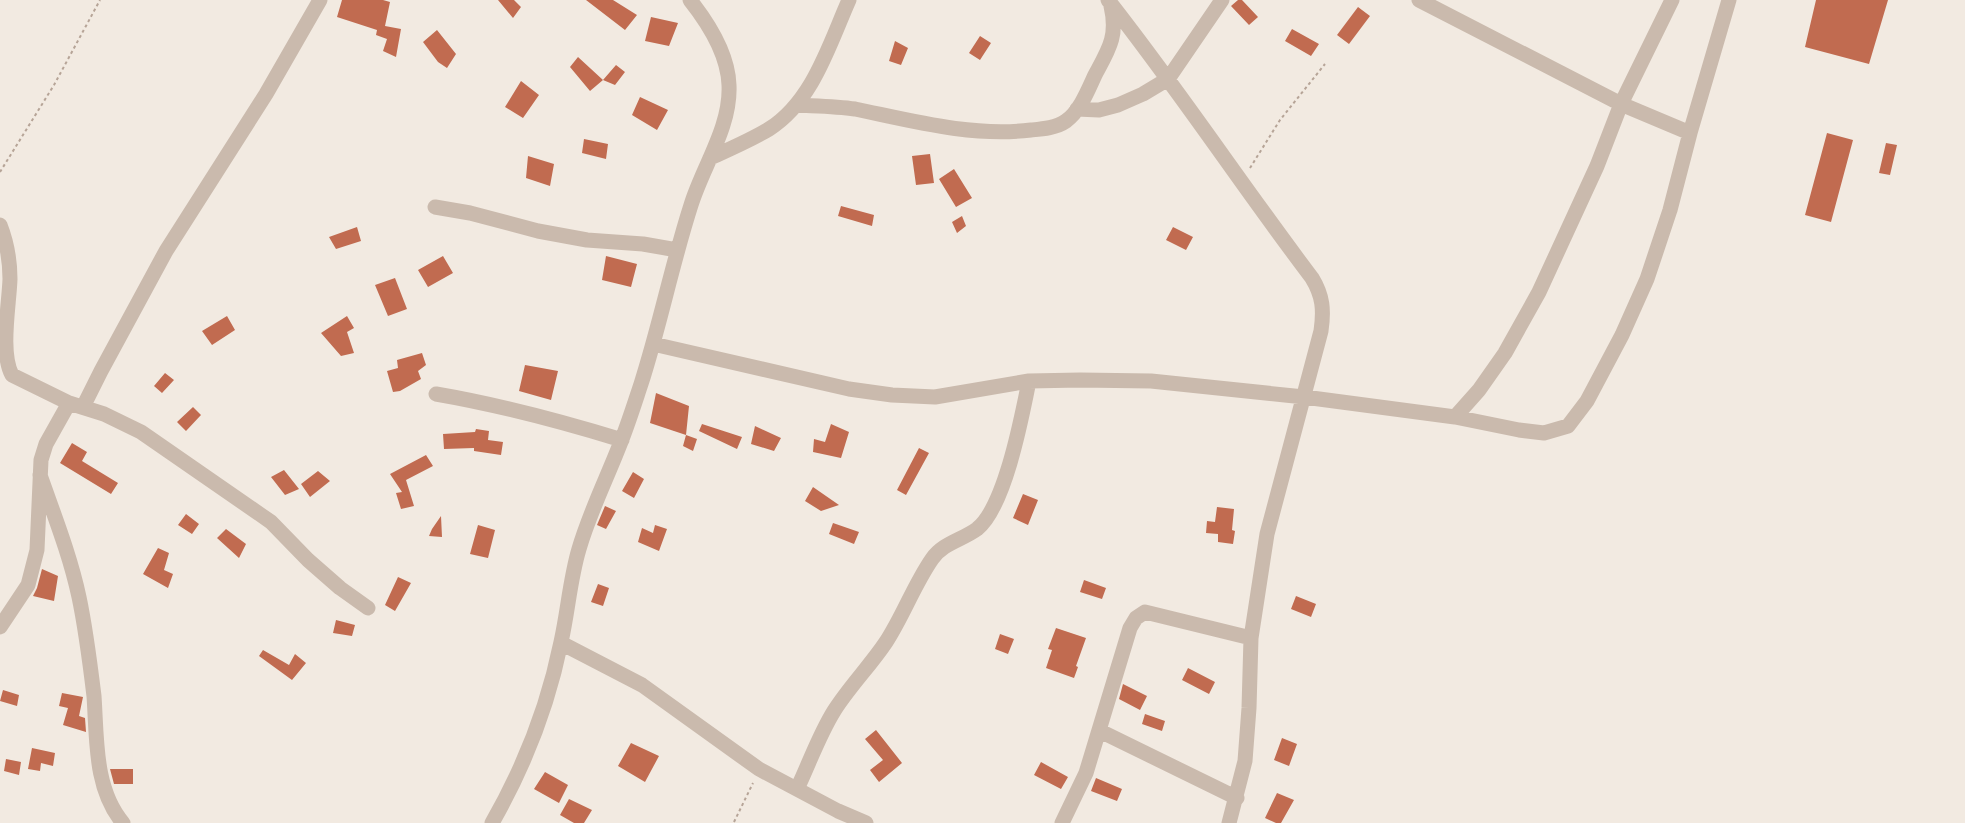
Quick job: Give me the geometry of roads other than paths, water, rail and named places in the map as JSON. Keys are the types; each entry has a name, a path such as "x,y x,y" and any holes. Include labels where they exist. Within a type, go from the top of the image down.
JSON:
{"street":[{"path":"0,627 28,585 37,550 40,475 46,444 100,371 171,243 266,94 320,0"},
{"path":"492,823 504,802 542,713 561,644 579,549 592,509 622,440 653,344 692,201 711,158 726,114 729,84 719,45 690,0"},
{"path":"711,158 770,128 796,105 813,81 849,0"},
{"path":"1077,109 1100,110 1118,105 1168,79 1222,0"},
{"path":"1419,0 1621,104 1690,133"},
{"path":"1455,417 1479,390 1505,353 1539,292 1597,166 1621,104 1672,0"},
{"path":"653,344 849,389 892,395 935,397 1029,381 1151,381 1304,397 1455,417 1544,433 1568,426 1587,401 1622,335 1647,279 1670,210 1729,0"},
{"path":"796,105 853,109 918,124 958,129 1013,132 1046,128 1066,121 1077,109 1112,40 1115,24 1109,2"},
{"path":"1109,2 1168,79 1241,183 1312,278 1321,294 1324,314 1304,397 1266,534 1251,638 1245,761 1229,823"},
{"path":"435,207 586,240 643,244 677,250"},
{"path":"0,225 9,251 10,279 4,355 6,367 12,375 141,432 272,522 308,560 340,588 368,608"},
{"path":"798,789 832,713 886,642 936,553 977,529 988,516 1003,484 1019,430 1029,381"},
{"path":"436,394 484,402 538,415 622,440"},
{"path":"40,475 62,537 78,594 87,640 102,779 110,804 123,823"},
{"path":"1062,823 1086,773 1130,628 1136,618 1145,612 1251,638"},
{"path":"561,644 642,686 759,769 798,789 833,817 866,823"},
{"path":"1100,731 1237,798"}]}
